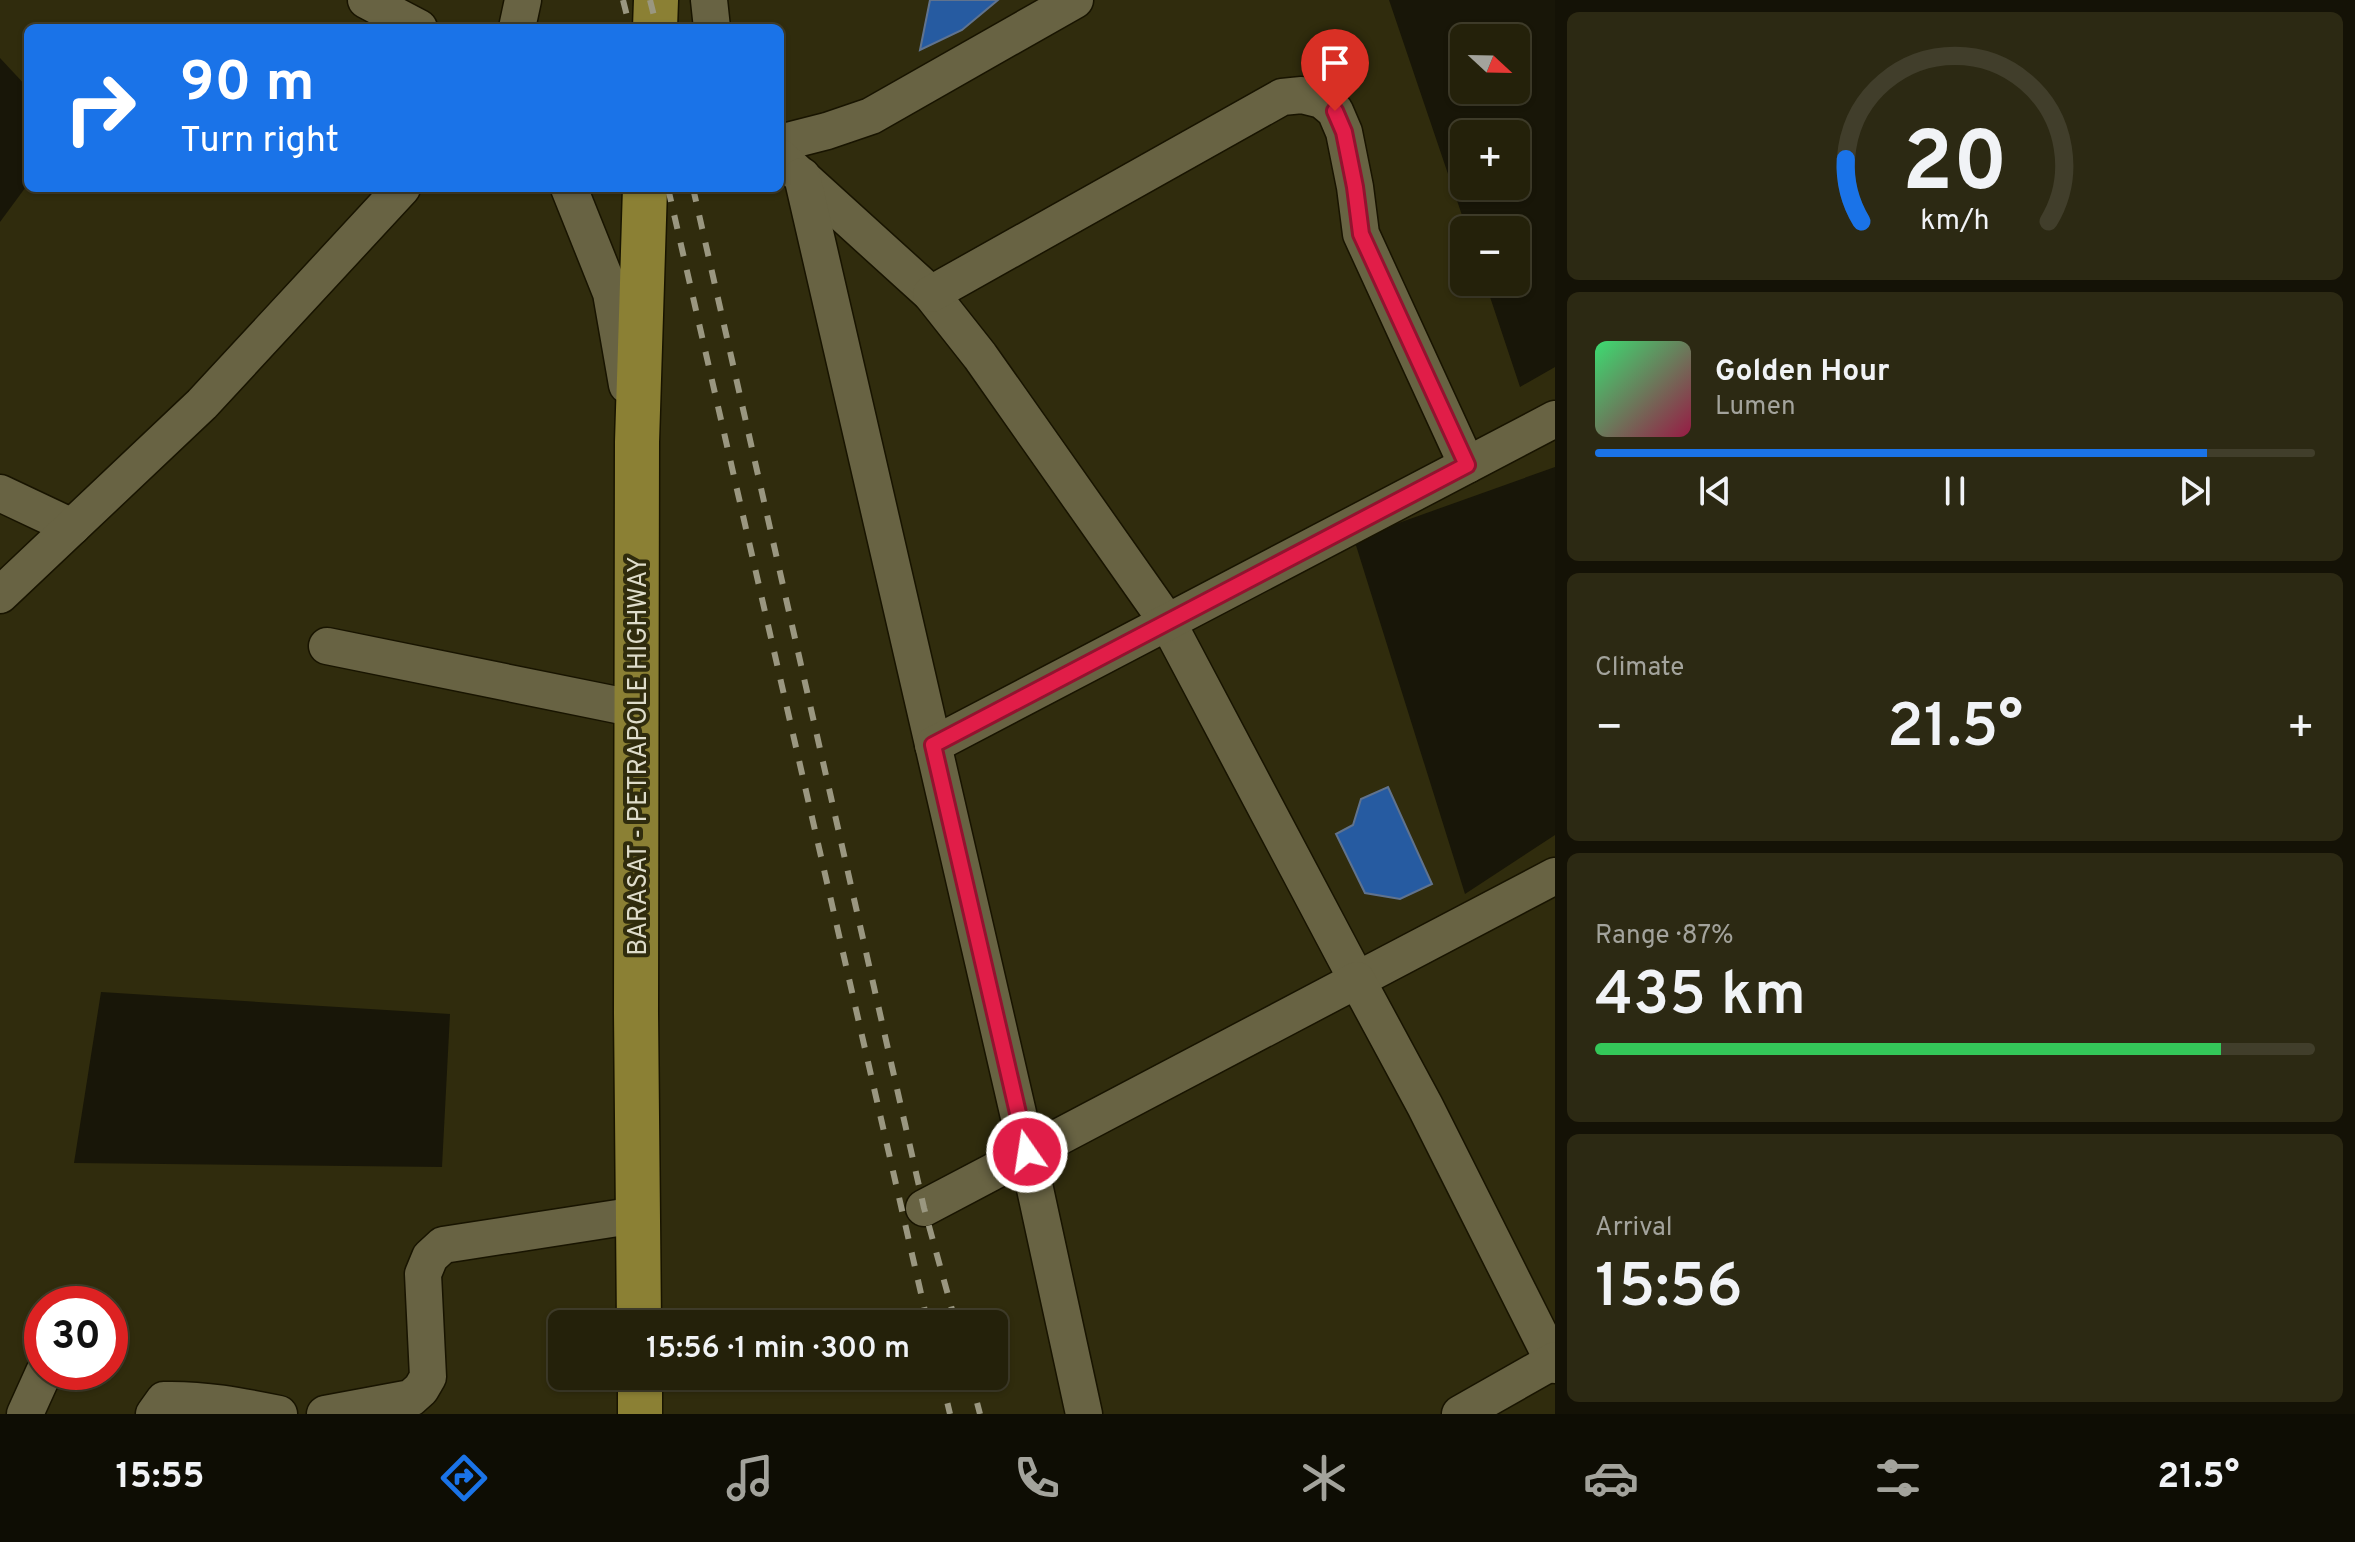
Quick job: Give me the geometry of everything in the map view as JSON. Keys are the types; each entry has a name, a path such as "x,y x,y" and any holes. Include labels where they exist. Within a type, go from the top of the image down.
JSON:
{"highway":[{"path":"655,24 656,0"},
{"name":"BARASAT - PETRAPOLE HIGHWAY","path":"639,1310 637,442 645,192"},
{"path":"640,1390 640,1414"}],"street":[{"path":"366,0 411,24"},
{"path":"518,24 523,0"},
{"path":"709,0 712,24"},
{"path":"784,142 871,116 1075,0"},
{"path":"931,294 1282,97 1302,95 1322,100 1335,111 1344,132 1361,234 1467,465"},
{"path":"791,166 931,294 980,356 1168,623 1425,1106 1554,1362 1460,1414"},
{"path":"791,166 933,745 1084,1414"},
{"path":"0,595 202,404 398,192"},
{"path":"571,192 611,293 637,442"},
{"path":"933,745 1555,419"},
{"path":"0,493 72,527"},
{"path":"327,646 637,709"},
{"path":"924,1208 1555,876"},
{"path":"325,1414 411,1398 421,1389 428,1377 423,1274 430,1257 443,1245 637,1215"},
{"path":"25,1414 36,1390"},
{"path":"154,1414 164,1400 185,1400 222,1402 279,1414"}],"shaded area":[{"path":"1389,0 1555,0 1555,367 1520,387 1490,296 1530,296 1530,216 1462,216 1457,200 1530,200 1530,120 1450,120 1450,180"},
{"path":"0,58 24,84 24,189 0,222"},
{"path":"1555,467 1555,835 1465,894 1354,539"},
{"path":"101,992 450,1014 442,1167 74,1163"}],"building":[{"path":"930,0 998,0 962,30 920,50"},
{"path":"1388,787 1432,884 1400,899 1365,893 1336,834 1353,825 1361,799"}],"railway":[{"path":"623,0 629,24"},
{"path":"650,0 656,24"},
{"path":"669,192 925,1310"},
{"path":"694,192 924,1208 952,1310"},
{"path":"944,1390 950,1414"},
{"path":"974,1390 980,1414"}],"route":[{"path":"1027,1152 933,745 1467,465 1361,234 1344,132 1335,111"}]}
